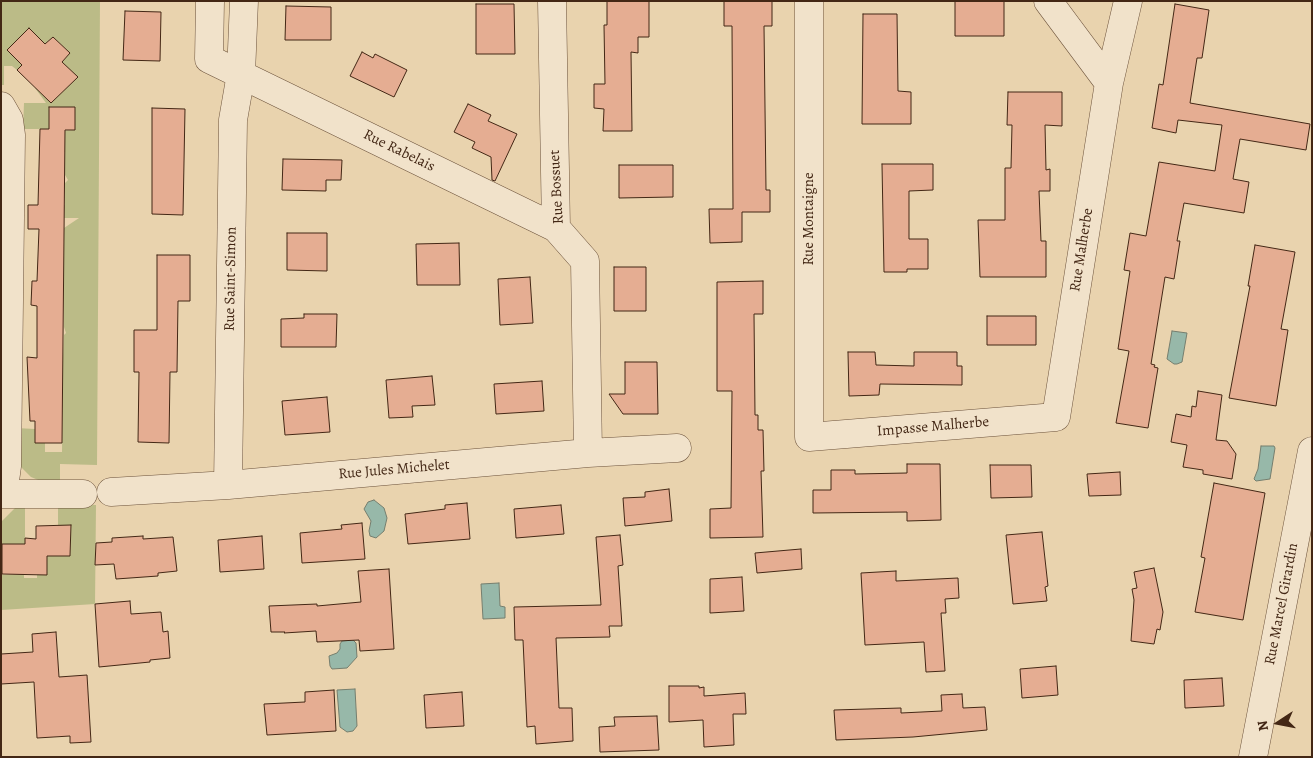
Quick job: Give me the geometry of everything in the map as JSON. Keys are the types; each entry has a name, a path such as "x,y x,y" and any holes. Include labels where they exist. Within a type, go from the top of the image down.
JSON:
{"street":[{"name":"Rue Rabelais","path":"210,1 209,59 556,228"},
{"path":"241,74 244,1"},
{"name":"Rue Bossuet","path":"552,1 556,228 585,261 588,453"},
{"name":"Rue Montaigne","path":"809,1 809,437"},
{"path":"1048,1 1109,83"},
{"name":"Rue Malherbe","path":"1056,417 1109,83 1128,1"},
{"name":"Rue Saint-Simon","path":"228,485 233,120 241,74"},
{"path":"1,106 9,120 11,135 7,466 4,488 1,493 83,494"},
{"name":"Impasse Malherbe","path":"809,437 1056,417"},
{"name":"Rue Jules Michelet","path":"111,492 228,485 588,453 677,448"},
{"name":"Rue Marcel Girardin","path":"1253,757 1312,451"}],"green space":[{"path":"1,1 100,1 97,465 60,464 60,483 43,482 31,477 21,467 16,451 16,428 35,429 45,443 45,452 62,452 63,357 64,335 66,333 64,327 64,228 79,218 51,218 51,206 65,205 65,183 68,180 65,175 65,152 53,152 61,131 75,130 75,107 49,107 49,129 23,129 24,103 46,103 35,88 39,83 55,99 77,77 62,62 70,53 53,37 45,44 29,28 7,50 22,65 17,70 12,66 4,66 4,85 1,85"},
{"path":"20,503 25,503 25,544 1,544 1,522"},
{"path":"58,504 96,505 95,604 1,610 1,575 24,574 24,578 37,578 37,574 47,574 47,556 70,556 71,526 58,526"}],"shaded area":[{"path":"1172,331 1187,333 1182,362 1177,364 1167,359"},
{"path":"1261,446 1274,446 1275,448 1270,479 1256,481 1254,479 1258,469"},
{"path":"374,500 384,508 387,518 384,531 376,538 370,536 371,521 364,509 368,502"},
{"path":"499,583 500,606 505,607 505,618 483,619 481,584"},
{"path":"353,640 356,643 357,657 347,668 332,669 329,656 337,653 342,641"},
{"path":"355,689 357,726 353,731 347,732 340,727 337,690"}],"building":[{"path":"607,1 649,1 649,37 638,37 638,53 631,52 632,131 603,131 604,109 594,108 594,84 605,84 604,25 607,25"},
{"path":"724,1 772,1 772,26 764,26 766,190 770,190 770,212 742,212 742,242 710,243 709,209 733,209 732,26 724,26"},
{"path":"955,1 1004,1 1004,36 955,36"},
{"path":"476,4 514,4 515,54 476,54"},
{"path":"1175,4 1209,10 1202,58 1197,58 1190,103 1310,124 1306,150 1240,139 1233,179 1249,182 1244,213 1184,203 1177,241 1180,241 1174,279 1165,277 1151,364 1158,368 1148,428 1116,423 1129,351 1118,349 1130,271 1124,270 1130,233 1146,236 1159,162 1215,171 1222,125 1178,120 1176,133 1152,128 1159,84 1163,85"},
{"path":"286,6 331,7 331,40 285,40"},
{"path":"125,11 161,12 160,61 123,60"},
{"path":"863,14 897,14 898,91 911,92 911,124 862,124"},
{"path":"29,28 45,44 53,37 70,53 62,62 78,77 51,103 17,70 22,65 7,50"},
{"path":"362,52 373,58 375,54 407,70 394,97 350,76"},
{"path":"1008,92 1062,92 1062,126 1045,125 1046,170 1050,169 1050,191 1039,191 1041,241 1046,241 1046,277 980,277 978,220 1005,220 1005,168 1011,168 1012,125 1007,125"},
{"path":"468,104 491,115 488,121 517,134 495,181 492,180 491,157 472,148 475,142 454,132"},
{"path":"49,107 75,107 75,130 65,130 62,443 35,443 35,421 30,421 27,357 37,358 37,306 31,305 32,281 37,281 39,229 28,229 28,205 38,205 40,129 49,129"},
{"path":"152,108 185,109 183,215 152,214"},
{"path":"283,159 342,160 341,180 326,180 326,191 282,190"},
{"path":"882,164 933,164 933,190 909,191 909,239 928,239 928,269 907,269 907,272 884,272"},
{"path":"619,165 673,165 673,197 619,198"},
{"path":"287,233 327,233 327,271 287,270"},
{"path":"459,243 460,285 417,285 416,244"},
{"path":"1255,245 1295,252 1281,329 1288,330 1276,406 1229,398 1250,286 1248,286"},
{"path":"157,255 190,255 190,301 178,301 177,372 170,372 169,443 138,442 139,372 134,372 134,330 157,330"},
{"path":"614,267 646,267 646,311 614,311"},
{"path":"530,277 533,323 500,325 498,279"},
{"path":"763,281 763,314 754,314 755,415 758,415 758,430 763,430 764,471 761,471 763,537 710,538 710,509 731,508 732,391 717,391 717,282"},
{"path":"304,314 337,314 336,347 281,347 281,319 304,318"},
{"path":"987,316 1036,316 1036,345 987,345"},
{"path":"848,352 875,352 876,365 914,366 914,352 957,352 957,366 962,366 962,385 880,384 879,395 849,396"},
{"path":"625,362 657,362 658,414 623,414 609,394 625,394"},
{"path":"432,376 435,405 412,406 413,417 389,418 386,380"},
{"path":"542,381 544,411 496,414 494,384"},
{"path":"1198,391 1222,395 1216,440 1227,441 1236,454 1232,479 1203,474 1203,470 1183,467 1187,445 1171,442 1176,414 1191,417 1192,406 1196,407"},
{"path":"327,397 330,432 285,435 282,401"},
{"path":"907,464 940,464 941,520 907,521 907,512 813,513 813,490 831,490 831,470 855,470 855,474 907,473"},
{"path":"990,465 1031,465 1032,497 991,498"},
{"path":"1120,472 1121,495 1089,496 1087,474"},
{"path":"1214,483 1265,493 1243,620 1195,612 1205,558 1201,557"},
{"path":"669,489 672,521 625,526 623,498 645,497 645,492"},
{"path":"467,503 470,539 408,544 405,514 445,509 445,505"},
{"path":"561,505 564,534 516,538 514,509"},
{"path":"362,523 365,559 302,563 300,533 342,529 341,525"},
{"path":"71,525 70,556 47,556 47,575 2,574 2,544 25,544 25,538 36,539 36,526"},
{"path":"1042,532 1048,586 1045,587 1047,601 1013,604 1006,535"},
{"path":"620,535 623,565 618,566 622,626 609,626 610,637 556,638 559,708 572,708 573,741 536,744 535,726 527,727 523,640 515,640 514,607 601,605 596,537"},
{"path":"143,536 143,539 173,537 177,571 158,573 158,576 116,579 114,564 95,565 96,543 112,542 112,538"},
{"path":"262,536 264,569 220,572 218,540"},
{"path":"801,549 802,569 757,573 755,553"},
{"path":"1154,568 1163,612 1160,630 1157,629 1154,644 1131,641 1134,600 1132,589 1137,588 1134,572"},
{"path":"389,569 394,649 360,651 359,640 317,642 316,631 271,632 269,606 317,604 317,606 361,602 358,571"},
{"path":"896,571 896,581 958,578 959,598 945,599 946,613 941,613 945,671 926,672 924,642 865,645 861,573"},
{"path":"742,577 744,611 710,613 710,579"},
{"path":"130,601 131,614 161,612 163,632 168,631 170,658 99,667 95,604"},
{"path":"56,632 59,677 87,675 91,742 70,743 70,736 37,738 34,682 1,684 1,654 33,652 32,634"},
{"path":"1056,666 1058,695 1022,698 1020,669"},
{"path":"1222,678 1224,706 1185,708 1184,680"},
{"path":"669,686 704,687 704,696 745,693 746,714 733,714 734,745 704,747 703,720 669,722"},
{"path":"334,690 336,731 267,735 264,704 305,702 305,692"},
{"path":"462,692 464,726 426,728 424,695"},
{"path":"962,694 963,708 985,707 987,730 913,737 836,740 834,710 901,708 901,713 942,711 941,695"},
{"path":"657,716 659,750 600,752 599,727 615,726 614,717"}]}
